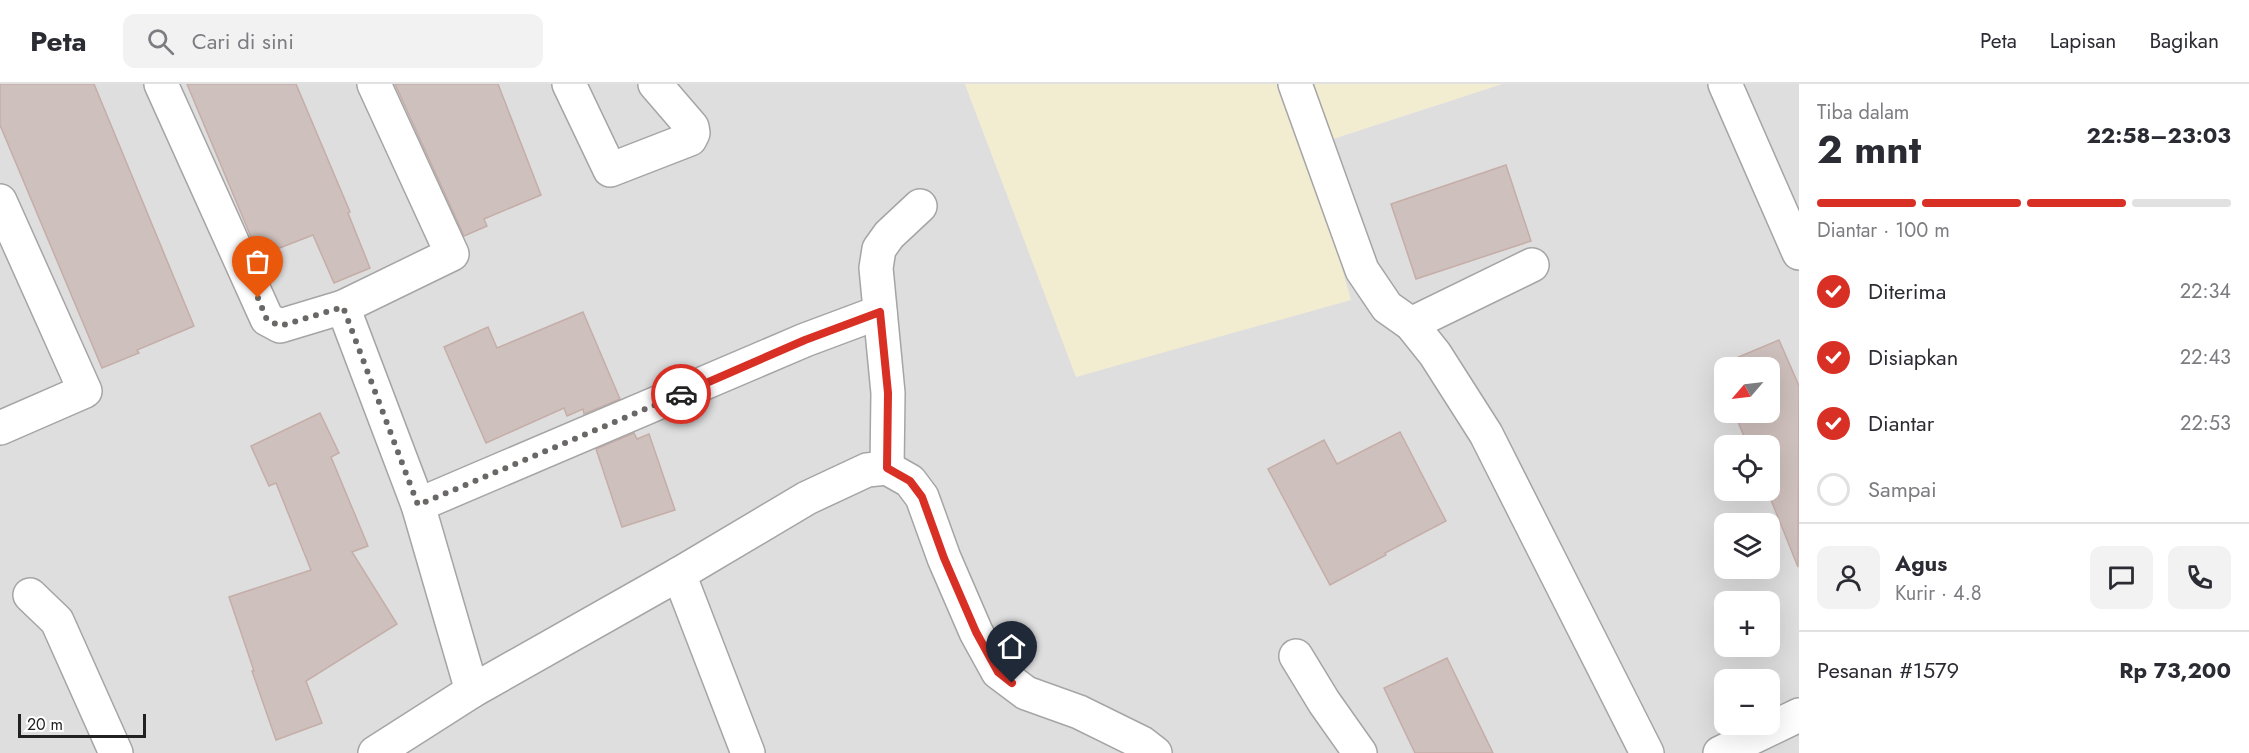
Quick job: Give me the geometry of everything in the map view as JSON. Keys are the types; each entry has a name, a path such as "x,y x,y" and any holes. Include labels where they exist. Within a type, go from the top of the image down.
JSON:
{"street":[{"path":"161,84 267,320 280,326 343,307 452,254 374,84"},
{"path":"569,84 610,170 690,139 693,133 692,127 654,84"},
{"path":"1294,84 1362,270 1387,307 1412,324 1453,379 1486,434 1647,753"},
{"path":"1725,84 1799,254"},
{"path":"0,201 85,391 0,428"},
{"path":"887,468 888,393 876,268 879,249 889,235 920,206"},
{"path":"1412,324 1532,265"},
{"path":"343,307 418,505 472,691"},
{"path":"418,505 805,340 880,312"},
{"path":"375,753 472,691 831,486 867,470 887,468 910,481 922,497 944,558 976,632 998,672 1026,693 1079,712 1142,742 1155,753"},
{"path":"679,574 748,753"},
{"path":"30,595 57,621 116,753"},
{"path":"1296,656 1324,702 1360,753"},
{"path":"1720,753 1799,715"}],"shaded area":[{"path":"0,84 965,84 1077,377 1308,147 1502,84 1799,84 1799,753 0,753"},
{"path":"965,84 1502,84 1308,147 1351,300 1076,377"}],"building":[{"path":"0,84 94,84 194,326 137,350 139,353 102,368 0,125"},
{"path":"187,84 296,84 350,212 348,213 370,268 334,283 313,235 259,256"},
{"path":"395,84 498,84 541,195 484,219 487,226 464,236"},
{"path":"1506,165 1531,241 1416,279 1391,204"},
{"path":"583,312 620,399 584,414 583,409 567,416 564,408 486,443 444,347 488,327 497,348"},
{"path":"1779,340 1799,386 1798,567 1780,522 1780,513 1776,513 1771,501 1780,501 1780,435 1743,435 1739,423 1780,423 1780,357 1739,357"},
{"path":"320,413 339,453 331,457 368,546 352,552 397,624 306,681 322,723 276,740 229,597 311,570 276,483 269,486 251,446"},
{"path":"1400,432 1446,521 1330,585 1268,469 1324,440 1337,464"},
{"path":"634,433 637,439 649,434 675,510 622,527 596,449"},
{"path":"1447,658 1493,753 1415,753 1384,688"}],"way so far":[{"path":"258,298 267,320 280,326 343,307 418,505 681,394"}],"route":[{"path":"681,394 805,340 880,312 888,393 887,468 910,481 922,497 944,558 976,632 998,672 1012,683"}]}
